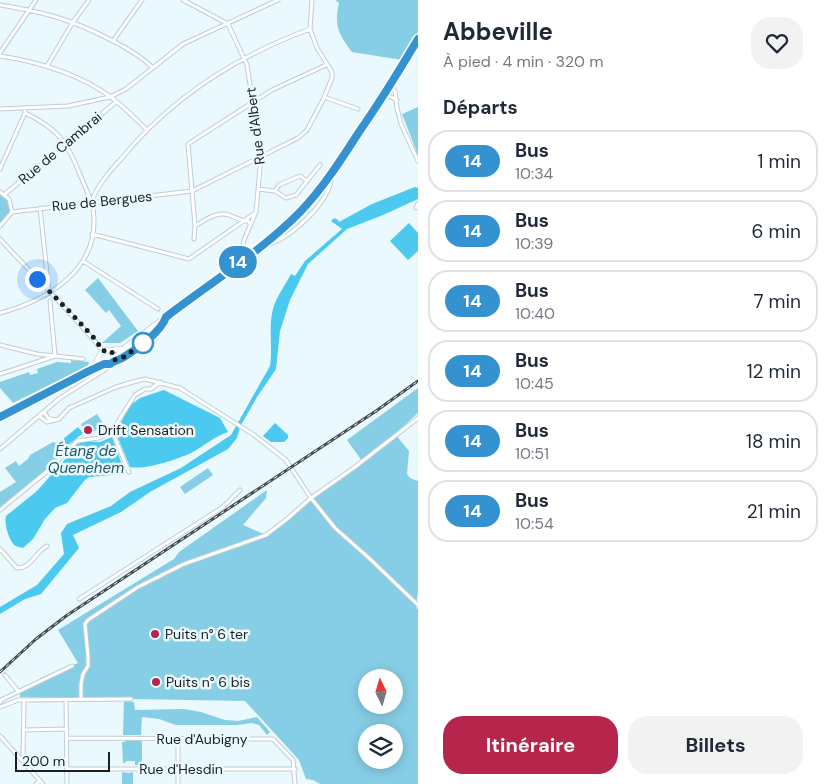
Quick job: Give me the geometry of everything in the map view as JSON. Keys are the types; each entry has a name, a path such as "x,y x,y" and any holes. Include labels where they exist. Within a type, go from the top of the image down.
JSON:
{"main road":[{"path":"0,417 89,371 112,363 123,349 260,246 300,212 331,175 385,94 418,39"},
{"path":"89,371 100,358 100,354 103,351 123,349"},
{"path":"111,351 114,359"},
{"path":"100,358 106,365"}],"street":[{"path":"36,0 0,54 47,66 77,78 110,97 147,130"},
{"path":"47,66 73,22 89,0"},
{"path":"113,41 142,0"},
{"path":"183,0 192,2 228,24"},
{"path":"0,109 68,106 110,97 126,89 183,44 278,0"},
{"path":"194,239 195,226 188,144 272,90 326,65 310,29 312,0"},
{"path":"0,4 29,9 73,22 134,52 153,68"},
{"name":"Rue d'Albert","path":"228,24 247,65 261,157 256,212 244,240 242,259"},
{"path":"91,203 110,171 147,130 176,104 211,78 244,58 277,41 310,29"},
{"name":"Rue de Bergues","path":"12,212 192,191 298,138 307,130 332,78 332,72 326,65"},
{"path":"390,86 396,91 396,108 400,124 418,161"},
{"path":"385,94 396,100"},
{"path":"324,97 358,110"},
{"name":"Rue de Cambrai","path":"5,194 116,102"},
{"path":"0,169 25,114 24,108"},
{"path":"29,108 31,116"},
{"path":"0,313 26,305 67,280 83,261 92,234 94,221 91,203 66,143 48,125 25,114"},
{"path":"258,189 275,191 286,198 296,194 320,165"},
{"path":"260,246 271,245 293,230 312,213 321,202 330,185 331,175"},
{"path":"275,191 279,185 300,176 307,181"},
{"path":"0,192 10,199 12,212 0,226"},
{"path":"40,208 49,292"},
{"path":"92,234 190,259 256,212"},
{"path":"195,226 222,213 248,221 251,225"},
{"path":"0,239 95,339 103,351"},
{"path":"83,261 158,309"},
{"path":"50,301 55,356"},
{"path":"114,359 124,357 157,332 162,327 166,317"},
{"path":"0,345 30,352 83,359"},
{"path":"0,374 55,356"},
{"path":"0,449 78,385 106,369 106,365"},
{"path":"39,416 48,422 57,420 66,410 116,387 145,379 180,388 235,422 286,460 311,498 335,528 418,605"},
{"path":"0,510 50,470 77,441 99,438 112,431 135,395 151,389 160,382"},
{"path":"44,412 48,418 57,420"},
{"path":"81,699 83,674 88,666 85,624 88,620 138,587 184,564 266,535 288,519 311,498 355,467 418,418"},
{"path":"112,431 129,472"},
{"path":"79,599 223,507 240,490"},
{"path":"0,549 17,568 24,568 47,546"},
{"path":"0,702 44,678 72,666"},
{"path":"5,675 19,692"},
{"path":"66,699 67,784"},
{"path":"0,707 18,700 131,699"},
{"path":"22,760 24,700"},
{"path":"24,730 66,729"},
{"path":"0,736 41,783 36,784"},
{"name":"Rue d'Aubigny","path":"67,738 273,739 293,760 295,769"},
{"path":"178,740 178,784"},
{"name":"Rue d'Hesdin","path":"67,769 295,769"},
{"path":"295,769 295,784"}],"shaded area":[{"path":"335,0 418,0 418,32 402,60 352,52 338,29 339,3"},
{"path":"418,107 418,155 402,114"},
{"path":"0,193 8,200 11,212 0,225"},
{"path":"98,278 138,331 120,343 102,343 121,326 109,310 106,313 85,290"},
{"path":"71,360 89,362 88,366 13,403 0,388 0,382 29,372 30,375 38,373 37,369 57,362 71,363"},
{"path":"418,388 418,413 395,434 409,451 407,474 410,478 418,481 418,592 416,608 418,609 418,784 320,784 306,779 299,760 245,701 20,697 20,692 43,677 78,663 58,630 174,559 179,552 267,490 266,498 243,525 266,535 311,498 362,461 347,440"},
{"path":"97,414 104,425 88,435 81,424"},
{"path":"53,442 57,443 63,451 33,482 0,508 0,492 16,482 5,468 16,461 19,466 30,455"},
{"path":"208,468 213,475 185,494 180,487"},
{"path":"124,701 134,702 135,710 184,709 201,712 225,720 238,721 257,717 270,732 267,735 259,725 252,723 237,725 176,725 159,719 142,717 141,735 123,735"},
{"path":"125,740 142,741 142,765 135,765 135,761 123,763 122,742 125,742"},
{"path":"122,772 133,772 133,784 122,784"}],"water":[{"path":"415,187 418,188 418,199 347,229 308,264 290,300 280,331 276,369 240,427 237,438 228,449 150,492 121,512 73,535 79,548 41,594 25,599 0,614 0,607 37,585 64,554 61,533 67,524 111,506 130,492 181,468 231,435 270,366 273,309 291,274 295,276 305,261 342,229 331,221 334,218 339,222 372,204"},
{"path":"409,223 418,233 418,251 408,260 390,241"},
{"name":"Étang de Quenehem","path":"164,390 220,418 228,432 177,459 152,466 130,467 116,433 129,406 140,398"},
{"path":"275,423 288,435 284,442 271,442 263,436"},
{"path":"78,427 83,433 67,446 62,440"},
{"name":"Étang de Quenehem","path":"112,437 124,470 113,475 89,477 67,503 55,508 45,519 33,539 23,548 14,544 7,529 6,516 37,491 67,457 71,448 83,441 100,442"}],"railway":[{"path":"0,672 36,639 66,616 376,411 418,381"}],"bus line":[{"name":"14","path":"0,417 89,371 124,357 157,332 162,327 166,317 287,224 300,212 331,175 395,78 418,39"}],"place":[{"name":"Drift Sensation","path":"88,430"},
{"name":"Puits n° 6 ter","path":"155,634"},
{"name":"Puits n° 6 bis","path":"156,682"}],"route":[{"path":"37,279 95,339 103,351 109,350 112,352 114,360 124,357 143,343"}]}
